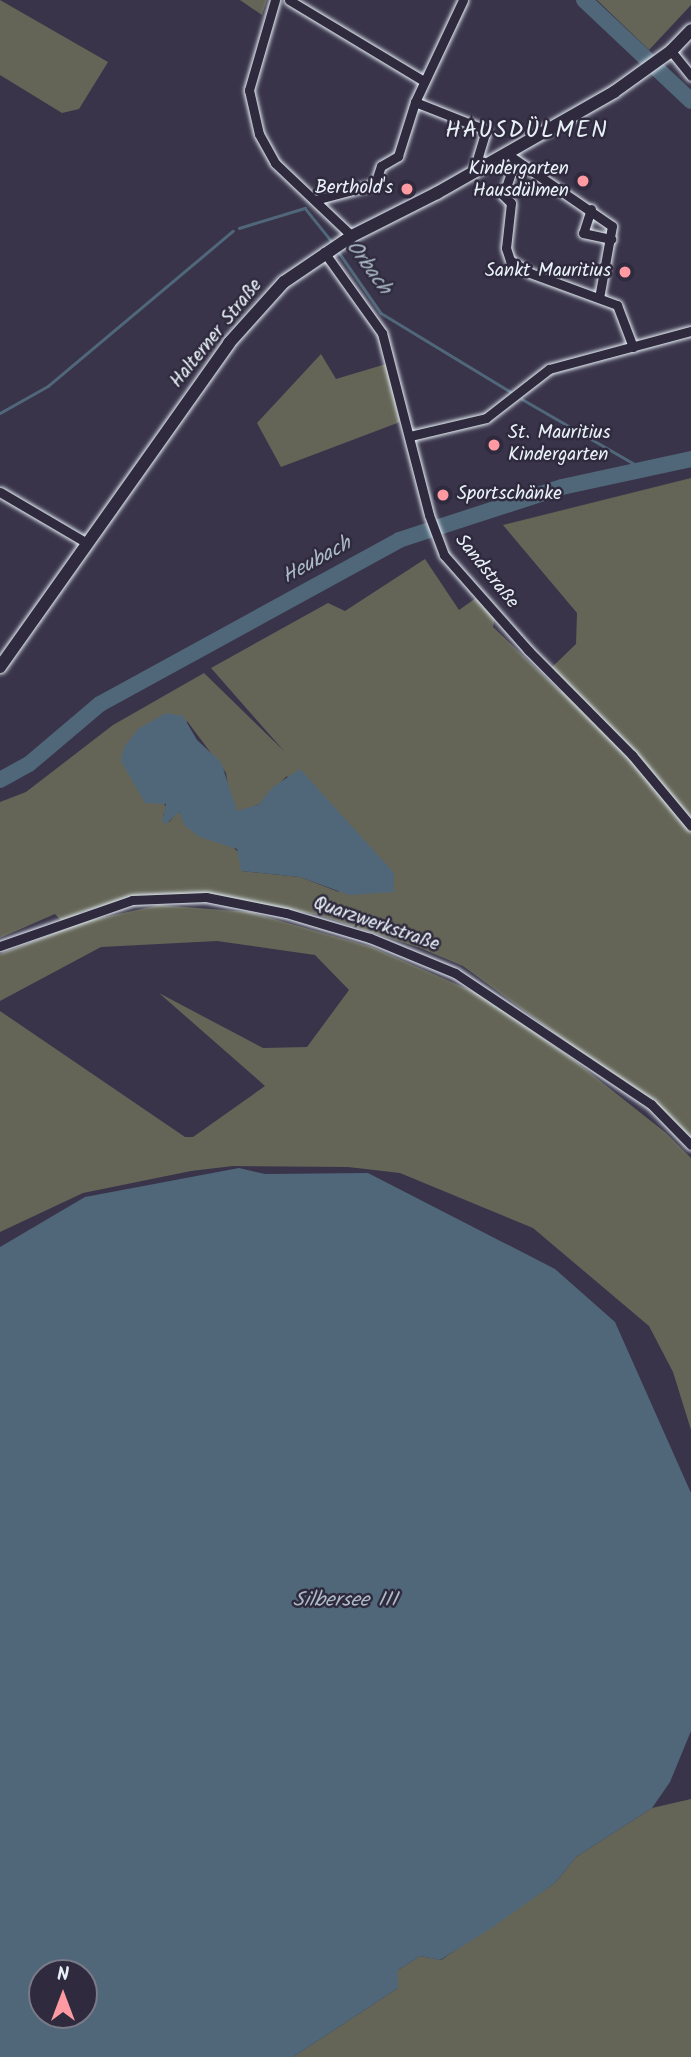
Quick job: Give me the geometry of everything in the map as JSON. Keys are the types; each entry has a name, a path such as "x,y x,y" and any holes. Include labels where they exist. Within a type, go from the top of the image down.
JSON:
{"main road":[{"name":"Halterner Straße","path":"0,667 236,335 284,282 337,245 473,173 512,156 647,69 691,30"}],"street":[{"name":"Sandstraße","path":"275,0 252,73 252,112 270,156 315,200 383,332 429,516 444,555 528,650 632,755 691,826"},
{"path":"289,0 422,80"},
{"path":"315,200 375,184 381,166 398,156 422,80 463,0"},
{"path":"667,54 691,76"},
{"path":"415,102 485,130 473,173"},
{"path":"599,298 612,226 512,156 503,195 511,203 506,248 510,260 530,273 599,298 624,312 633,347"},
{"path":"591,209 583,233 611,239"},
{"path":"410,436 485,418 549,369 691,331"},
{"path":"0,492 87,543"},
{"name":"Quarzwerkstraße","path":"0,946 132,900 206,897 286,913 370,938 455,972 651,1104 691,1145"}],"green space":[{"path":"0,0 108,62 79,109 62,113 0,75"},
{"path":"240,0 267,0 262,15"},
{"path":"597,0 691,0 691,5 649,50"},
{"path":"321,354 336,379 386,364 400,422 281,467 257,423"},
{"path":"691,478 691,1145 651,1104 463,966 420,948 318,915 206,894 130,898 79,913 87,921 159,905 250,912 372,947 479,994 574,1060 666,1133 691,1158 691,1430 673,1372 649,1326 533,1228 400,1173 348,1167 233,1166 191,1171 83,1193 0,1232 0,1011 185,1137 193,1137 265,1086 159,993 263,1048 307,1047 349,990 315,955 217,941 101,947 0,1001 0,954 68,928 55,914 0,938 0,802 26,792 113,725 204,673 284,751 211,668 328,603 345,611 425,559 459,610 476,598 495,618 493,627 561,692 562,685 548,671 576,644 577,613 503,525","holes":["187,721 226,773 231,804 237,812 258,805 287,776 339,892 300,877 241,871 242,856 230,844 178,812 169,822 163,815 167,809 163,802"]},
{"path":"691,1799 691,2057 293,2057 398,1988 398,1970 420,1956 441,1960 555,1883 576,1857 652,1808"}],"water":[{"path":"166,713 183,716 197,740 221,762 237,811 258,805 273,787 300,769 394,873 394,892 349,895 300,877 241,871 237,849 200,837 185,826 179,812 166,824 162,821 166,804 145,803 121,761 124,747 138,729"},
{"name":"Silbersee III","path":"239,1168 265,1174 368,1173 555,1269 615,1322 691,1493 691,1731 670,1782 652,1808 576,1857 555,1883 490,1929 440,1960 420,1956 398,1970 398,1988 293,2057 0,2057 0,1247 85,1197"}],"waterway":[{"path":"584,0 691,101"},
{"name":"Orbach","path":"239,228 305,208 333,243"},
{"name":"Orbach","path":"0,413 48,386 233,231"},
{"name":"Orbach","path":"338,251 381,313 511,392"},
{"name":"Orbach","path":"522,399 643,469"},
{"name":"Heubach","path":"0,780 29,764 100,704 399,540 562,487 691,459"}],"place":[{"name":"Kindergarten Hausdülmen","path":"583,181"},
{"name":"Berthold's","path":"407,189"},
{"name":"Sankt Mauritius","path":"625,272"},
{"name":"St. Mauritius Kindergarten","path":"494,445"},
{"name":"Sportschänke","path":"443,495"}],"district":[{"name":"HAUSDÜLMEN","path":"527,131"}]}
